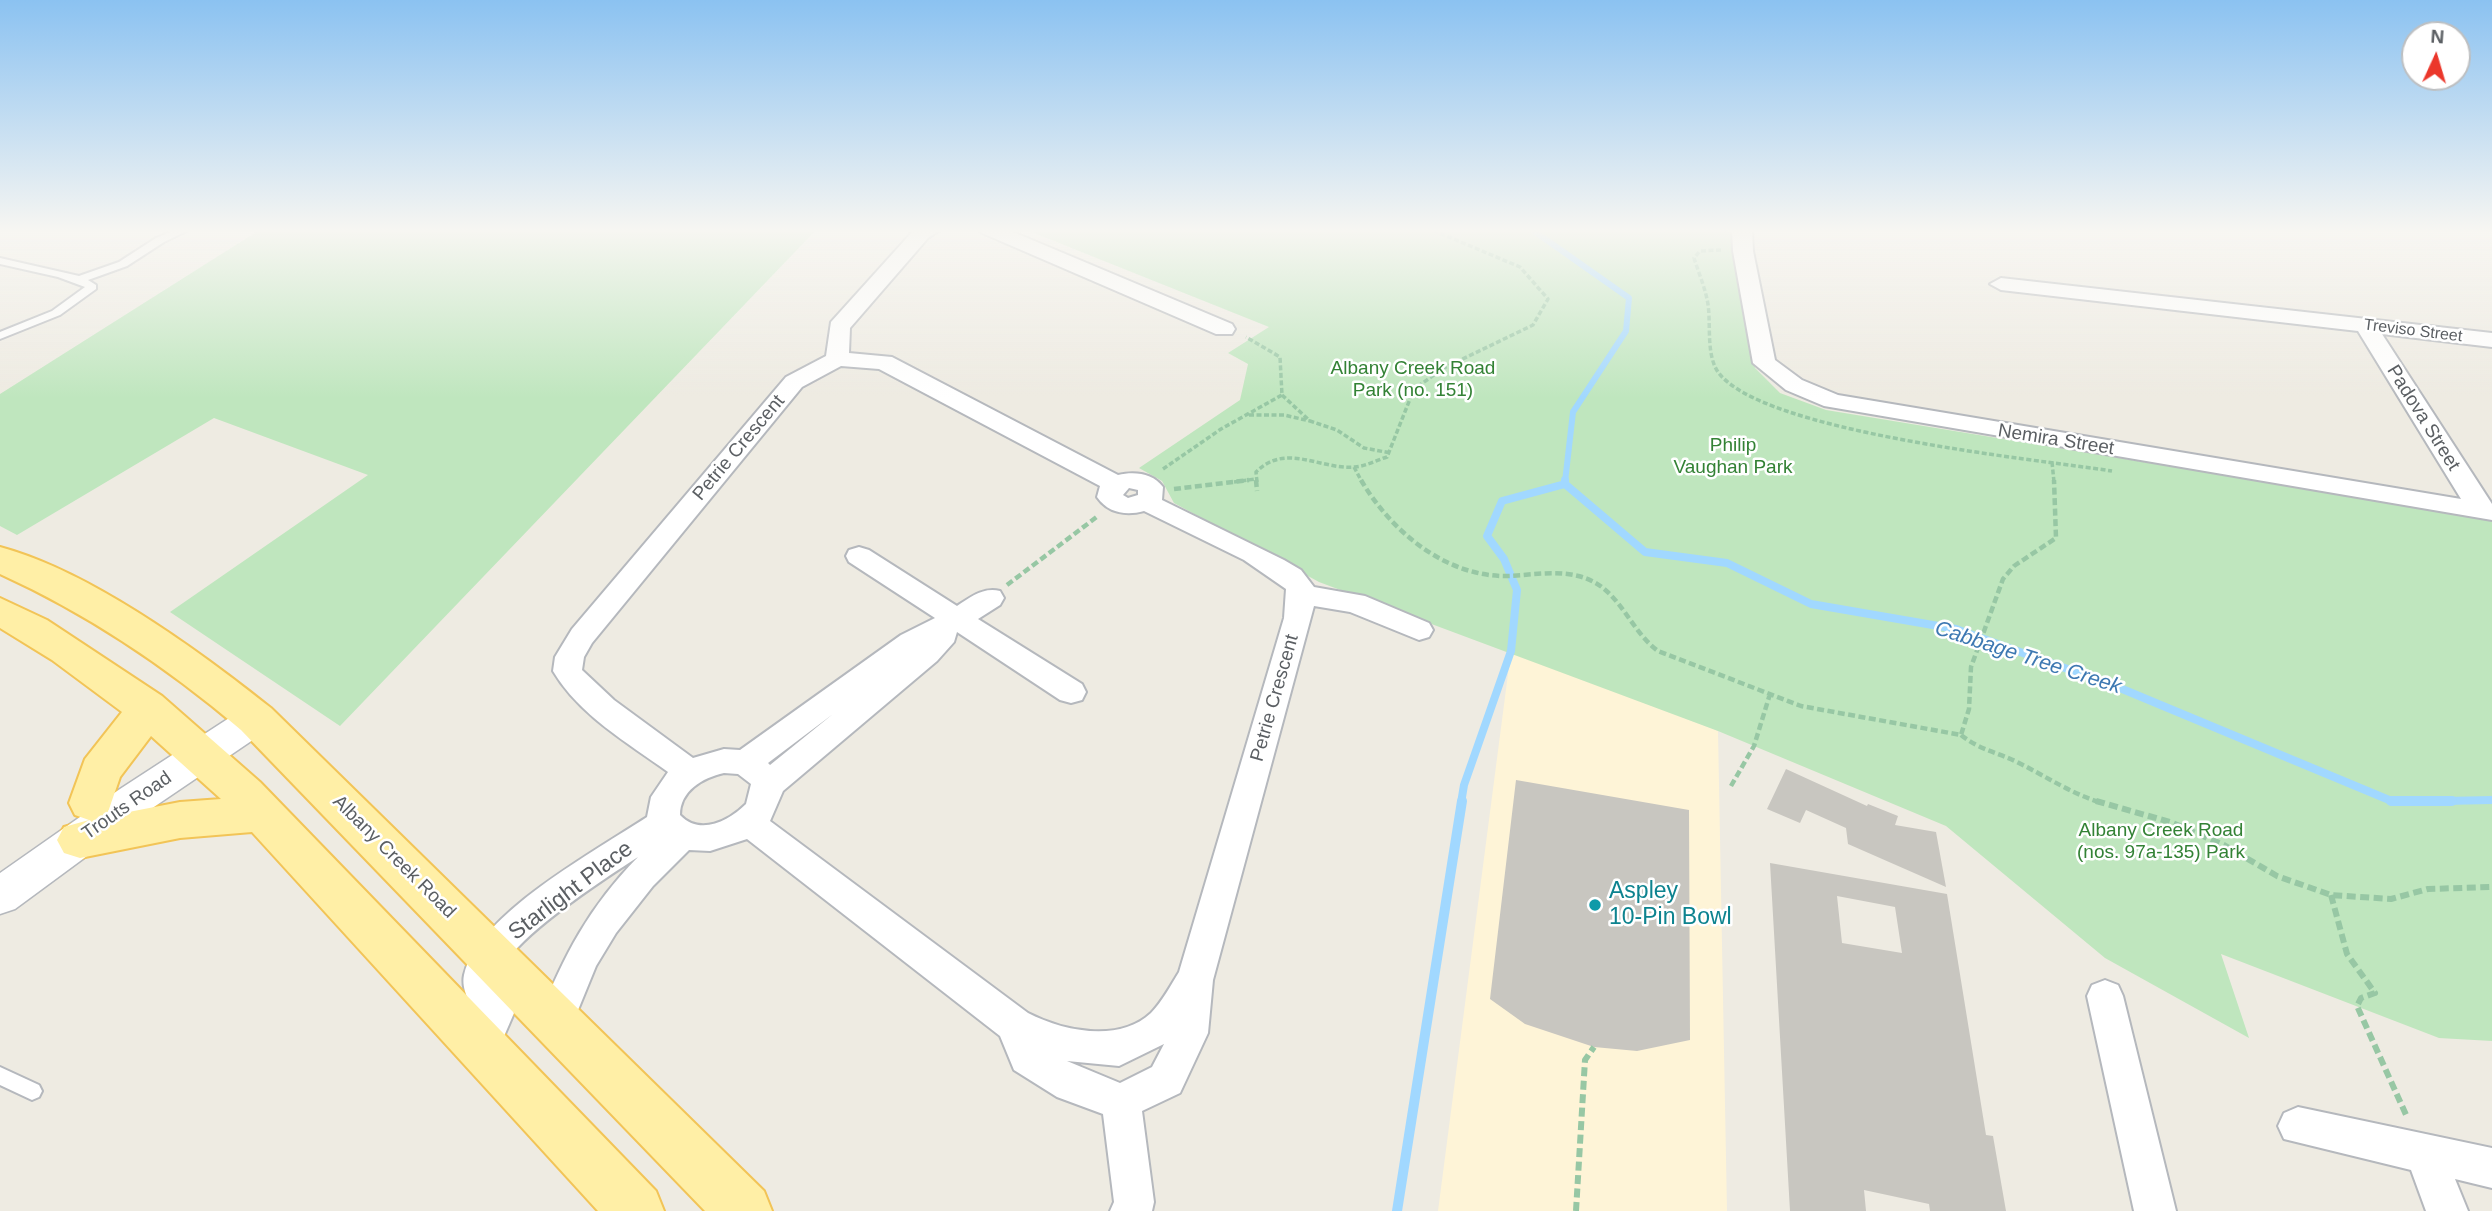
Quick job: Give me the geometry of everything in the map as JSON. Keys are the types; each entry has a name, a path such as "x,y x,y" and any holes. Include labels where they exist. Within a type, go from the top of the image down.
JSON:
{"main road":[{"name":"Albany Creek Road","path":"0,559 57,584 102,609 191,666 247,711 744,1211"},
{"path":"0,611 75,655 147,707 194,746 482,1045 636,1211"},
{"path":"147,707 125,741 100,771 86,822 180,820 262,814"}],"street":[{"path":"876,286 839,327 837,359 884,362 1116,494 1131,506 1148,492 1278,567 1298,583 1302,595 1354,603 1419,630"},
{"path":"1122,286 1224,329"},
{"name":"Nemira Street","path":"1749,286 1764,363 1794,385 1832,401 2486,511"},
{"name":"Treviso Street","path":"2014,286 2492,340"},
{"name":"Padova Street","path":"2366,326 2486,511"},
{"name":"Petrie Crescent","path":"690,772 589,695 568,671 568,660 582,636 794,382 837,359"},
{"path":"859,556 1071,692"},
{"name":"Petrie Crescent","path":"1121,1102 1166,1080 1189,1033 1195,980 1298,618 1302,595"},
{"path":"757,774 927,654 957,619 990,598"},
{"name":"Trouts Road","path":"0,895 86,822 247,711"},
{"path":"724,761 757,774 766,799 749,823 714,838 674,829 663,813 667,795 690,772 724,761"},
{"name":"Petrie Crescent","path":"749,823 1015,1025 1048,1042 1119,1049 1164,1024 1195,980"},
{"name":"Starlight Place","path":"482,1045 496,1013 481,985 485,966 491,956 536,911 674,829"},
{"name":"Starlight Place","path":"556,1020 578,965 596,934 648,868 674,829"},
{"path":"2105,996 2155,1211"},
{"path":"1015,1025 1027,1058 1071,1084 1121,1102 1134,1202 1131,1211"},
{"path":"2298,1126 2425,1156 2492,1168"},
{"path":"2425,1156 2446,1211"}],"lane":[{"path":"0,336 56,313 92,287 90,286"},
{"path":"0,1076 32,1091"}],"path":[{"path":"1392,452 1414,388 1444,368 1533,325 1548,299 1536,286"},
{"path":"1224,329 1259,342 1280,357 1282,395 1310,421"},
{"path":"1148,492 1223,426 1282,395"},
{"path":"1248,415 1284,415 1310,421 1337,430 1364,448 1392,452"},
{"path":"1257,491 1255,479 1259,467 1275,460 1318,459 1354,467 1392,452"},
{"path":"1961,735 1969,709 1970,667 2003,579 2014,566 2056,538 2058,527 2052,463"},
{"path":"1354,467 1374,504 1400,534 1433,555 1481,575 1550,573 1581,576 1597,583 1644,643 1658,651 1770,694 1829,713 1909,724 1961,735 1979,749 2016,761 2083,797 2171,822 2224,845 2277,876 2331,895 2391,899 2428,890 2492,887"},
{"path":"1148,492 1255,479"},
{"path":"990,598 1116,494"},
{"path":"1731,786 1754,746 1770,694"},
{"path":"2331,895 2347,954 2375,993 2361,998 2357,1006 2425,1156"},
{"path":"1576,1211 1585,1060 1594,1047"}],"shaded area":[{"path":"1511,651 1718,731 1727,1211 1438,1211"}],"green space":[{"path":"172,286 763,286 340,726 170,612 368,475 214,418 17,535 0,526 0,394"},
{"path":"1165,286 1741,286 1755,368 1780,393 1826,410 2492,519 2492,1041 2439,1038 2221,954 2249,1038 2105,958 1946,826 1718,731 1319,582 1174,503 1162,481 1139,468 1240,400 1248,364 1228,353 1269,327"}],"building":[{"path":"1786,769 1867,806 1868,804 1898,816 1895,825 1936,832 1946,887 1848,844 1846,828 1806,810 1800,823 1767,809"},
{"name":"Aspley 10-Pin Bowl","path":"1516,780 1689,810 1690,1040 1637,1051 1594,1047 1525,1024 1490,999"},
{"path":"1770,863 1947,894 1986,1135 1993,1136 2006,1211 1930,1211 1929,1204 1864,1190 1866,1211 1790,1211","holes":["1837,896 1895,907 1902,953 1842,943"]}],"waterway":[{"name":"Cabbage Tree Creek","path":"1565,482 1573,412 1626,331 1629,298 1611,286"},
{"path":"1461,803 1464,785 1511,651 1517,590 1504,559 1487,536 1502,501 1565,484"},
{"name":"Cabbage Tree Creek","path":"1565,484 1645,552 1727,563 1811,604 1956,629 2115,686 2392,801"},
{"name":"Cabbage Tree Creek","path":"2443,801 2492,800"},
{"path":"1397,1211 1462,801"},
{"name":"Cabbage Tree Creek","path":"2392,801 2443,801"},
{"name":"Cabbage Tree Creek","path":"2392,801 2443,801"},
{"name":"Cabbage Tree Creek","path":"2443,801 2452,801"}],"place":[{"name":"Aspley 10-Pin Bowl","path":"1595,905"}],"park label":[{"name":"Albany Creek Road Park (no. 151)","path":"1413,380"},
{"name":"Philip Vaughan Park","path":"1733,457"},
{"name":"Albany Creek Road (nos. 97a-135) Park","path":"2161,842"}]}
